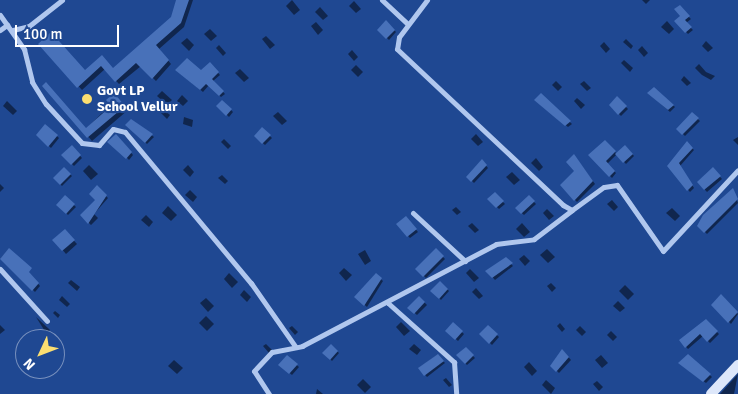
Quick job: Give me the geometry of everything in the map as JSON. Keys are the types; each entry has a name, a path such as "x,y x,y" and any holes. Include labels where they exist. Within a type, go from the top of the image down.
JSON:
{"main road":[{"path":"711,394 738,365"}],"street":[{"path":"13,30 29,26 62,0"},
{"path":"382,0 408,24"},
{"path":"427,0 399,37 397,49 572,210"},
{"path":"0,15 13,30 30,64 32,82 46,104 82,143 99,145 118,127 125,132 251,283 296,346"},
{"path":"0,30 7,25"},
{"path":"269,394 254,371 259,362 272,352 296,346 388,303 496,244 534,238 604,187 617,185 663,251 738,170"},
{"path":"413,213 465,261"},
{"path":"0,269 47,321"},
{"path":"388,303 454,362 456,394"}],"building":[{"path":"176,0 189,0 181,23 156,45 169,60 152,79 136,63 115,82 101,66 77,88 38,44 51,32 85,70 102,55 113,68 171,17"},
{"path":"680,5 690,16 685,20 692,27 685,33 674,21 680,16 674,9"},
{"path":"386,20 395,30 386,39 377,30"},
{"path":"187,58 201,70 210,62 219,72 212,79 224,91 219,96 206,84 200,90 175,70"},
{"path":"46,82 86,128 111,106 106,100 114,93 125,106 87,138 42,86"},
{"path":"654,87 674,105 668,110 647,93"},
{"path":"541,93 571,121 565,126 534,100"},
{"path":"617,96 627,106 618,115 609,105"},
{"path":"222,100 232,109 226,116 216,106"},
{"path":"692,112 699,118 682,135 676,129"},
{"path":"131,119 153,134 145,143 125,125"},
{"path":"45,124 58,135 48,147 36,135"},
{"path":"262,127 271,135 262,144 254,136"},
{"path":"116,134 132,152 126,159 107,142"},
{"path":"605,140 616,151 606,161 615,171 609,177 588,155"},
{"path":"687,141 693,148 679,163 693,185 687,191 667,166"},
{"path":"72,145 81,155 71,165 61,155"},
{"path":"625,145 633,154 623,163 615,154"},
{"path":"574,154 593,181 574,201 560,185 574,171 566,162"},
{"path":"482,159 487,165 471,182 466,177"},
{"path":"64,167 71,174 60,185 53,178"},
{"path":"713,167 721,176 704,190 697,182"},
{"path":"97,185 107,195 88,224 80,215 95,200 89,194"},
{"path":"733,188 738,199 704,233 697,226 703,215"},
{"path":"495,192 504,201 496,208 487,199"},
{"path":"65,195 75,204 66,214 56,205"},
{"path":"529,195 535,201 521,214 515,208"},
{"path":"406,216 417,229 407,237 396,224"},
{"path":"65,229 75,240 62,251 52,240"},
{"path":"9,248 32,268 29,272 39,283 32,291 0,259"},
{"path":"436,248 444,256 423,277 415,269"},
{"path":"506,257 513,263 492,278 485,271"},
{"path":"376,273 382,278 364,306 354,297"},
{"path":"440,281 448,289 439,299 430,291"},
{"path":"721,294 738,312 728,323 711,305"},
{"path":"419,296 425,302 414,314 407,308"},
{"path":"706,319 718,331 707,342 700,334 685,348 679,340"},
{"path":"453,322 463,331 455,340 445,331"},
{"path":"488,325 498,334 489,344 479,334"},
{"path":"331,344 338,351 330,360 322,353"},
{"path":"466,347 474,355 465,364 456,355"},
{"path":"562,349 569,357 556,372 550,366"},
{"path":"438,354 444,361 424,376 418,368"},
{"path":"688,354 711,374 703,382 678,363"},
{"path":"287,355 298,364 289,374 278,365"}],"place":[{"name":"Govt LP School Vellur","path":"87,99"}]}
